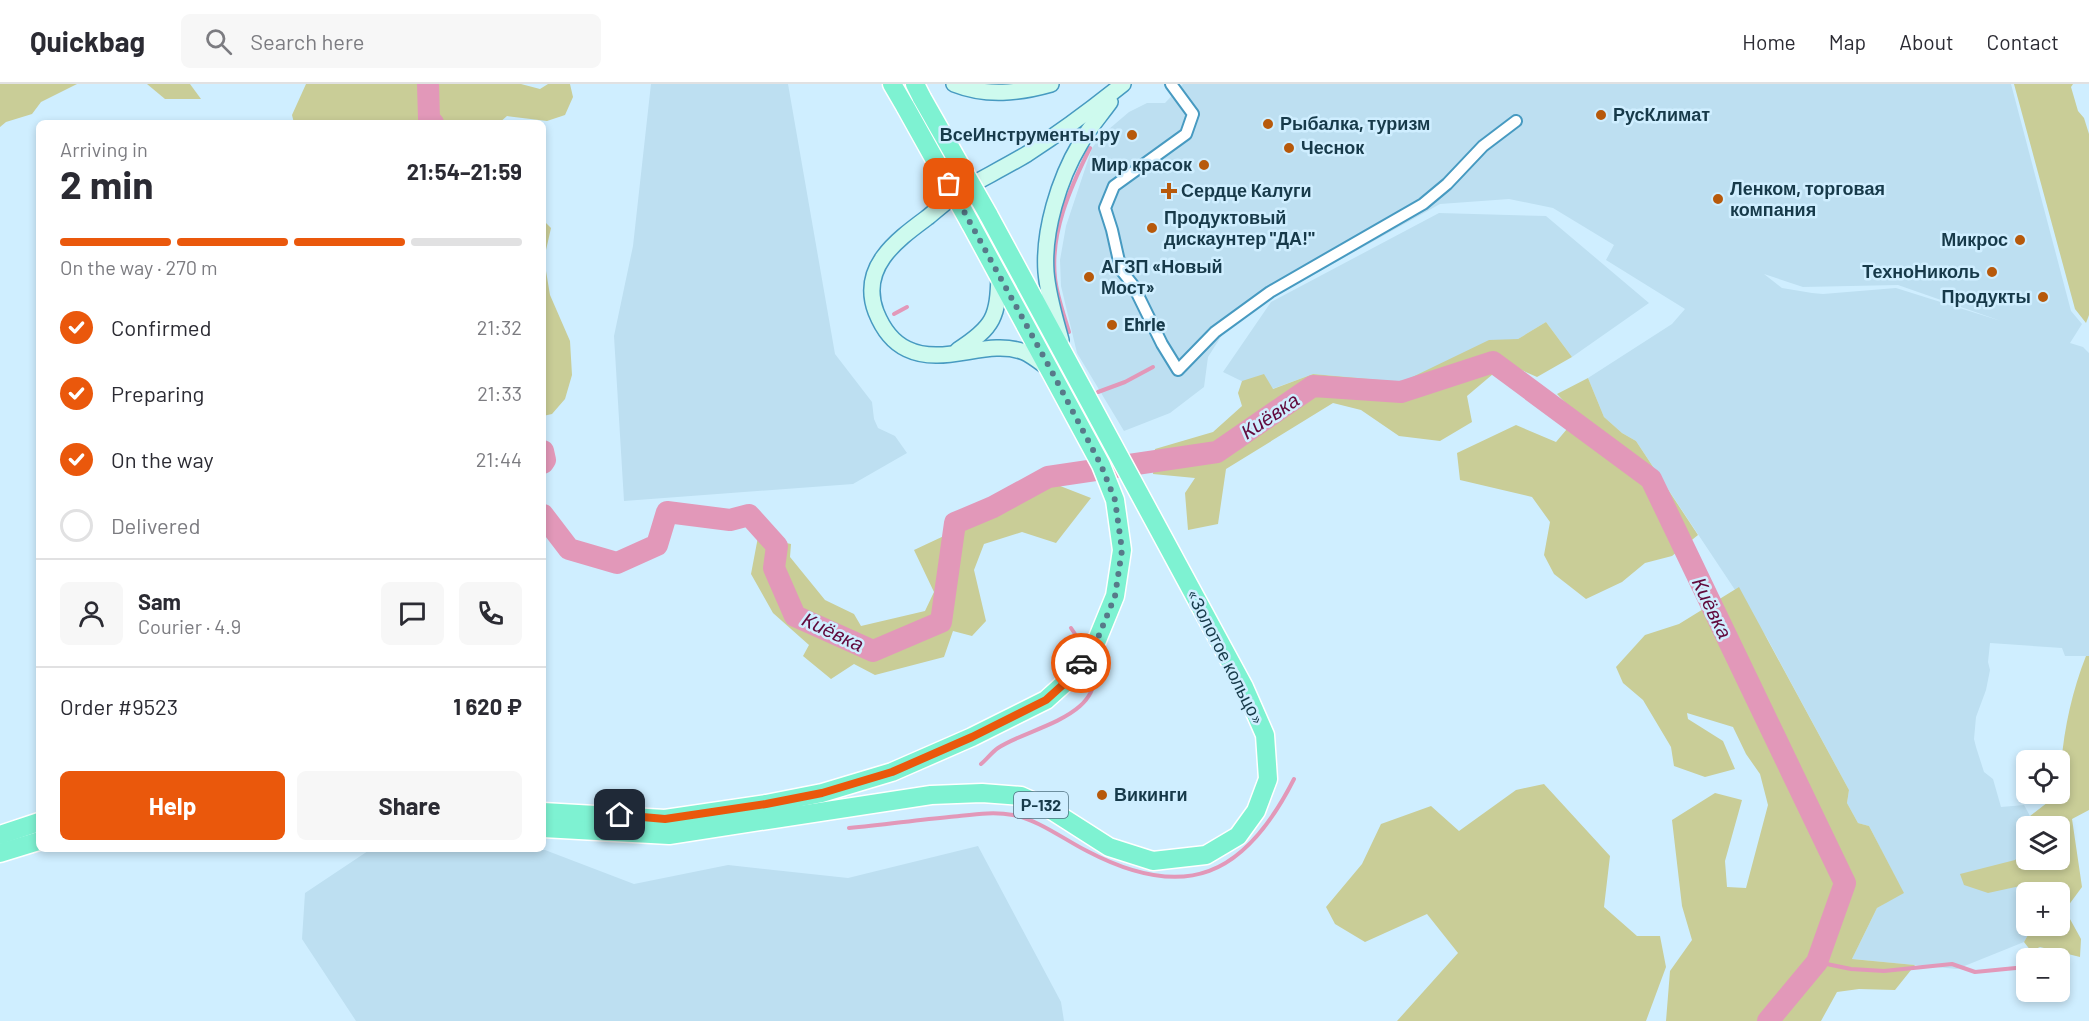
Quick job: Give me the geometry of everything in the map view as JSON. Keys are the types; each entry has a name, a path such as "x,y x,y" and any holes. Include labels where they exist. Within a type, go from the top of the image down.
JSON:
{"highway":[{"name":"Р-132","path":"892,84 999,274 1058,365"},
{"name":"«Золотое кольцо»","path":"667,827 822,793 892,772 972,737 1046,700 1067,681 1095,645 1115,596 1122,550 1115,500 1020,271 918,91"},
{"name":"«Золотое кольцо»","path":"667,827 931,795 982,793 1021,796 1048,808 1109,847 1153,861 1206,855 1238,836 1256,811 1268,779 1265,735 1244,687 1058,365"},
{"name":"Р-132","path":"546,812 667,827"},
{"path":"0,835 36,823"},
{"name":"Р-132","path":"546,828 667,827"},
{"path":"0,853 36,842"}],"main road":[{"path":"956,85 1002,94 1022,92 1052,84"},
{"path":"1123,84 1080,142 1066,172 1054,208 1046,270 1058,365 1023,352 990,348 951,355 921,354 906,349 885,331 875,308 872,293 873,279 885,254 895,241 962,191 1026,155 1080,120 1123,84"},
{"path":"951,355 978,337 991,324 998,300 999,274"}],"street":[{"path":"1171,84 1193,114 1186,134 1114,186 1104,208 1112,230 1121,270 1134,285 1162,344 1178,370 1215,332 1270,292 1423,204 1447,184 1483,146 1516,121"}],"shaded area":[{"path":"651,84 788,84 835,354 872,402 874,419 878,428 895,436 907,453 853,484 624,501 614,336 633,246"},
{"path":"1183,84 2011,84 2071,311 2082,324 2070,343 2083,347 2089,353 2089,656 2065,656 2062,648 1990,643 1988,662 1990,670 1986,690 1976,717 1974,739 1976,747 1984,772 1993,779 2001,807 2024,805 2030,816 2016,816 2016,870 2038,870 2039,882 2016,882 2016,936 2027,936 2024,942 1957,969 1852,959 1877,908 1903,892 1869,826 1858,823 1847,803 1849,790 1767,638 1636,441 1622,433 1604,417 1588,378 1672,324 1685,309 1606,260 1614,245 1553,208 1509,199 1440,204 1252,309 1224,332 1208,357 1204,387 1170,413 1124,431 1077,353 1061,286 1060,260 1066,226 1092,148 1102,135 1129,112 1147,103 1165,103","holes":["1764,274 1803,287 1898,285 2001,321 1896,288 1812,293 1782,288"]},
{"path":"1439,213 1546,216 1649,303 1572,357 1546,322 1518,339 1402,382 1313,374 1264,392 1223,372 1271,302"},
{"path":"978,846 1061,1002 1064,1021 356,1021 302,939 305,893 366,852 546,850 634,884 728,865 848,878"}],"green space":[{"path":"0,84 77,84 41,102 32,114 6,122 0,127"},
{"path":"147,84 190,84 201,99 165,99"},
{"path":"306,84 521,84 540,89 548,84 570,84 573,97 565,115 547,121 507,116 502,120 293,120 292,115"},
{"path":"2014,84 2073,84 2071,87 2078,111 2084,118 2089,134 2089,315 2086,323 2075,309"},
{"path":"546,223 551,228 546,250"},
{"path":"546,271 550,295 570,341 572,375 565,399 552,414 546,415"},
{"path":"1546,322 1572,357 1537,377 1506,363 1467,396 1472,422 1440,441 1399,436 1361,410 1333,403 1226,469 1218,524 1188,530 1185,493 1195,478 1153,474 1155,449 1213,432 1242,406 1238,393 1242,381 1264,374 1273,389 1313,374 1402,382 1489,340 1518,339"},
{"path":"1588,378 1604,417 1622,433 1636,441 1698,535 1672,556 1645,563 1622,582 1586,599 1554,574 1544,555 1550,522 1532,497 1460,480 1457,453 1516,425 1556,442 1578,416 1557,394"},
{"path":"1055,484 1091,498 1056,543 1022,532 984,544 974,570 986,621 972,636 953,631 944,657 875,675 854,664 831,679 803,656 809,645 773,613 751,574 758,537 791,544 790,557 825,600 854,614 861,626 925,611 934,592 914,550"},
{"path":"1739,587 1849,790 1847,803 1858,823 1869,826 1904,893 1877,908 1852,959 1915,965 1895,990 1859,989 1837,992 1821,1021 1666,1021 1670,971 1692,940 1682,906 1672,820 1715,793 1742,800 1725,861 1727,887 1746,888 1768,805 1760,774 1746,754 1733,727 1687,713 1688,719 1723,741 1735,769 1705,777 1674,766 1671,747 1643,700 1623,683 1616,667 1645,635 1679,624"},
{"path":"2086,656 2089,656 2089,810 2072,819 2082,887 2070,903 2070,882 2016,882 2016,887 1988,893 1964,885 1960,874 2016,859 2016,870 2070,870 2070,816 2030,816 2046,804 2070,804 2070,750 2063,750 2075,689"},
{"path":"1544,784 1610,856 1604,907 1637,936 1660,936 1666,967 1646,1021 1397,1021 1458,953 1427,914 1365,942 1335,924 1326,907 1362,864 1381,824 1431,806 1459,831 1516,790"},
{"path":"2070,919 2081,939 2080,957 2070,954 2070,948 2029,948 2024,942 2027,936 2070,936"}],"waterway":[{"name":"Киёвка","path":"428,84 430,120"},
{"path":"1069,332 1056,285 1054,261 1063,211 1090,148"},
{"path":"894,314 907,307"},
{"name":"Киёвка","path":"546,519 569,549 617,563 657,545 667,512 730,520 749,515 777,546 774,568 795,616 873,651 941,622 955,523 993,507 1048,477 1217,452 1313,386 1401,392 1493,362 1651,479 1845,883 1817,962 1768,1021"},
{"path":"1098,392 1125,382 1153,367"},
{"path":"1071,628 1085,649"},
{"path":"981,764 998,748 1047,726 1079,707 1090,695 1094,679 1092,660"},
{"path":"849,828 981,814 1013,815 1041,825 1087,851 1122,867 1154,875 1183,877 1209,871 1233,858 1255,838 1275,812 1294,779"},
{"path":"1817,962 1851,969 1884,971 1952,964 1975,972 2016,968"}],"way so far":[{"path":"949,184 1101,465 1115,500 1122,550 1115,596 1095,645 1081,663"}],"place":[{"name":"РусКлимат","path":"1601,115"},
{"name":"Рыбалка, туризм","path":"1268,124"},
{"name":"ВсеИнструменты.ру","path":"1132,135"},
{"name":"Чеснок","path":"1289,148"},
{"name":"Мир красок","path":"1204,165"},
{"name":"Сердце Калуги","path":"1169,191"},
{"name":"Ленком, торговая компания","path":"1718,199"},
{"name":"Продуктовый дискаунтер \"ДА!\"","path":"1152,228"},
{"name":"Микрос","path":"2020,240"},
{"name":"ТехноНиколь","path":"1992,272"},
{"name":"АГЗП «Новый Мост»","path":"1089,277"},
{"name":"Продукты","path":"2043,297"},
{"name":"Ehrle","path":"1112,325"},
{"name":"Викинги","path":"1102,795"}],"route":[{"path":"620,815 665,819 766,804 822,793 892,772 972,737 1046,700 1067,681 1081,663"}]}
